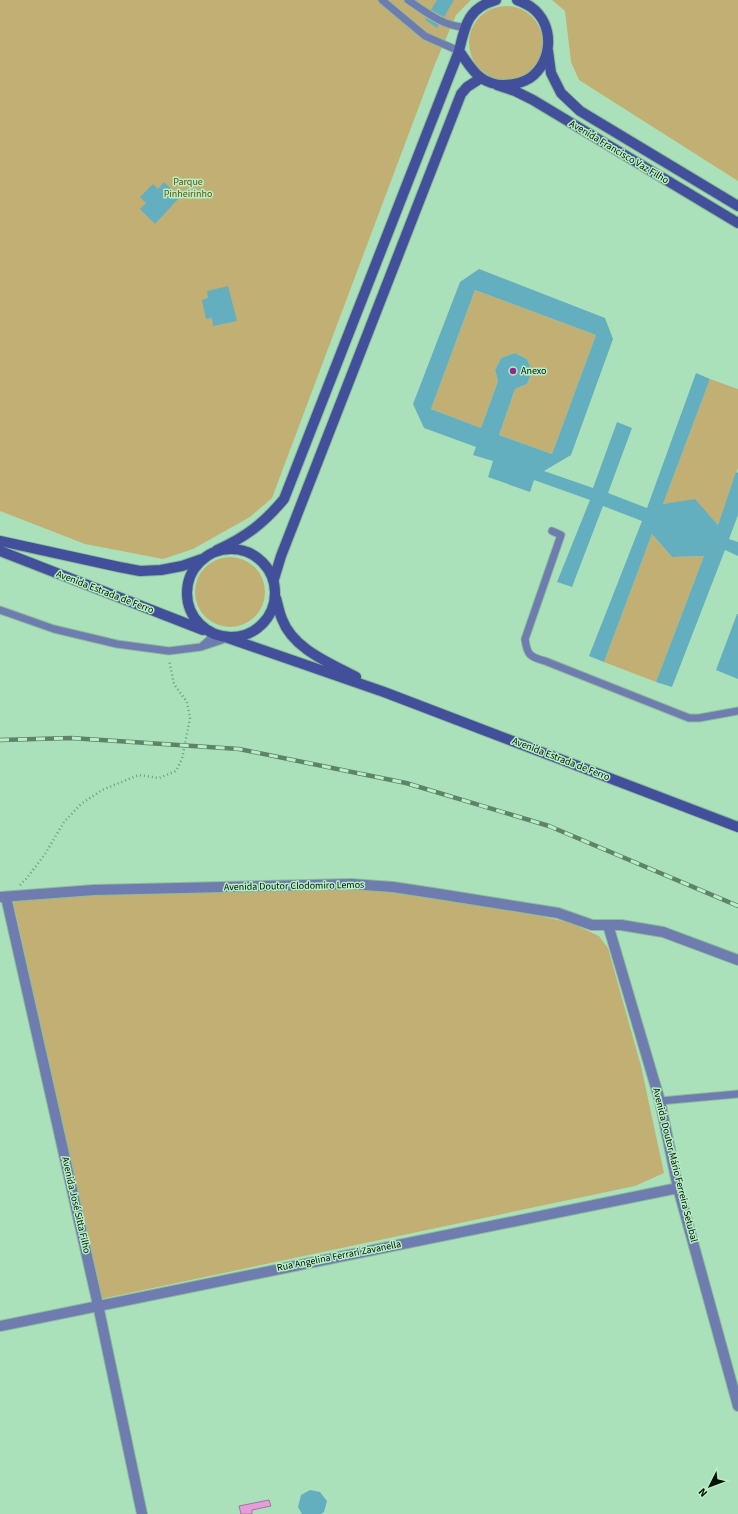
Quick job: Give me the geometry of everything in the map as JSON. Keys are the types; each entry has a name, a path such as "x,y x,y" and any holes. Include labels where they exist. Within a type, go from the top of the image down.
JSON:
{"main road":[{"path":"217,550 237,541 255,530 284,499 459,51 464,27 472,13 485,3 496,0"},
{"name":"Avenida Francisco Vaz Filho","path":"517,0 532,7 542,19 548,35 548,51 551,73 561,93 580,111 738,206"},
{"path":"274,579 281,556 461,94 466,87 481,78 470,67 459,51"},
{"path":"497,84 514,84 530,78 542,66 548,51"},
{"name":"Avenida Francisco Vaz Filho","path":"481,78 516,91 533,100 738,223"},
{"name":"Avenida Estrada de Ferro","path":"0,541 140,571 175,568 202,559 217,550 235,548 252,553 266,564 274,579 276,597 282,620 295,640 314,654 384,692"},
{"name":"Avenida Estrada de Ferro","path":"0,551 211,633 384,692 738,827"},
{"name":"Avenida Estrada de Ferro","path":"202,559 191,572 186,589 188,607 197,622 211,633"},
{"name":"Avenida Estrada de Ferro","path":"228,638 245,636 260,627 272,614 276,597"}],"street":[{"name":"Avenida Doutor Clodomiro Lemos","path":"3,897 94,890 351,884 393,887 558,913 592,925 621,925 663,932 738,960"},
{"name":"Avenida José Sitta Filho","path":"3,897 98,1305 142,1514"},
{"name":"Avenida Doutor Mário Ferreira Setubal","path":"608,925 660,1101 678,1188 738,1406"},
{"name":"Rua Angelina Ferrari Zavanella","path":"0,1326 678,1188"}],"lane":[{"path":"382,0 425,36 459,51"},
{"path":"408,0 435,18 454,26 464,27"},
{"path":"552,531 561,535 525,639 526,650 533,658 545,661 689,718 699,718 738,711"},
{"path":"0,610 54,629 117,644 169,651 201,647 228,638"},
{"path":"201,647 210,639 211,633"},
{"path":"660,1101 738,1094"}],"path":[{"path":"3,897 27,878 45,854 64,822 81,804 102,790 140,775 159,778 176,771 182,759 190,718 187,702 174,684 169,665 169,651"}],"green space":[{"name":"Parque Pinheirinho","path":"0,0 471,0 456,15 435,64 272,498 250,517 193,549 163,559 85,544 0,511"},
{"path":"552,0 738,0 738,181 579,80 571,62 565,11"},
{"path":"506,6 520,9 532,17 540,29 543,43 540,57 532,69 520,77 506,80 492,77 480,69 472,57 469,43 472,29 480,17 492,9"},
{"path":"475,290 596,335 552,454 499,435 515,389 527,384 532,372 527,359 515,353 501,358 495,370 498,381 481,428 431,409"},
{"path":"710,379 738,389 738,468 718,525 695,500 663,504"},
{"path":"652,534 672,557 704,556 656,682 604,662"},
{"path":"223,557 237,557 250,563 259,572 263,578 265,592 263,606 255,617 244,625 237,627 223,627 216,625 205,617 197,606 195,599 195,585 197,578 205,567 216,559"},
{"path":"328,889 386,890 527,913 571,923 599,936 608,948 641,1066 664,1173 635,1186 101,1299 13,901 93,895"}],"shaded area":[{"path":"269,1500 271,1506 252,1510 252,1514 241,1514 239,1506"}],"building":[{"path":"437,0 454,0 444,17 431,10"},
{"path":"426,18 439,25 437,28 425,20"},
{"path":"164,182 180,197 155,224 140,209 146,203 140,197 153,184 158,189"},
{"path":"479,269 605,318 613,339 571,455 544,471 593,488 617,422 632,428 608,493 647,508 696,373 710,379 663,504 695,499 718,525 736,472 738,473 738,515 729,539 738,542 738,556 725,550 672,687 656,682 704,556 672,557 652,534 604,662 589,656 642,521 603,506 572,587 557,582 590,500 534,480 530,492 488,477 493,461 473,455 476,447 424,428 413,404 460,282","holes":["475,290 596,335 552,454 499,435 515,389 527,384 532,372 527,359 515,353 501,358 495,370 498,381 481,428 431,409"]},
{"path":"228,286 237,321 213,326 212,318 206,319 202,300 208,298 207,291"},
{"path":"738,614 738,679 716,670"},
{"path":"310,1490 320,1492 327,1501 324,1512 321,1514 302,1514 298,1507 301,1495"}],"railway":[{"path":"0,740 71,738 239,749 406,783 549,826 738,906"}],"place":[{"name":"Anexo","path":"513,371"}]}
